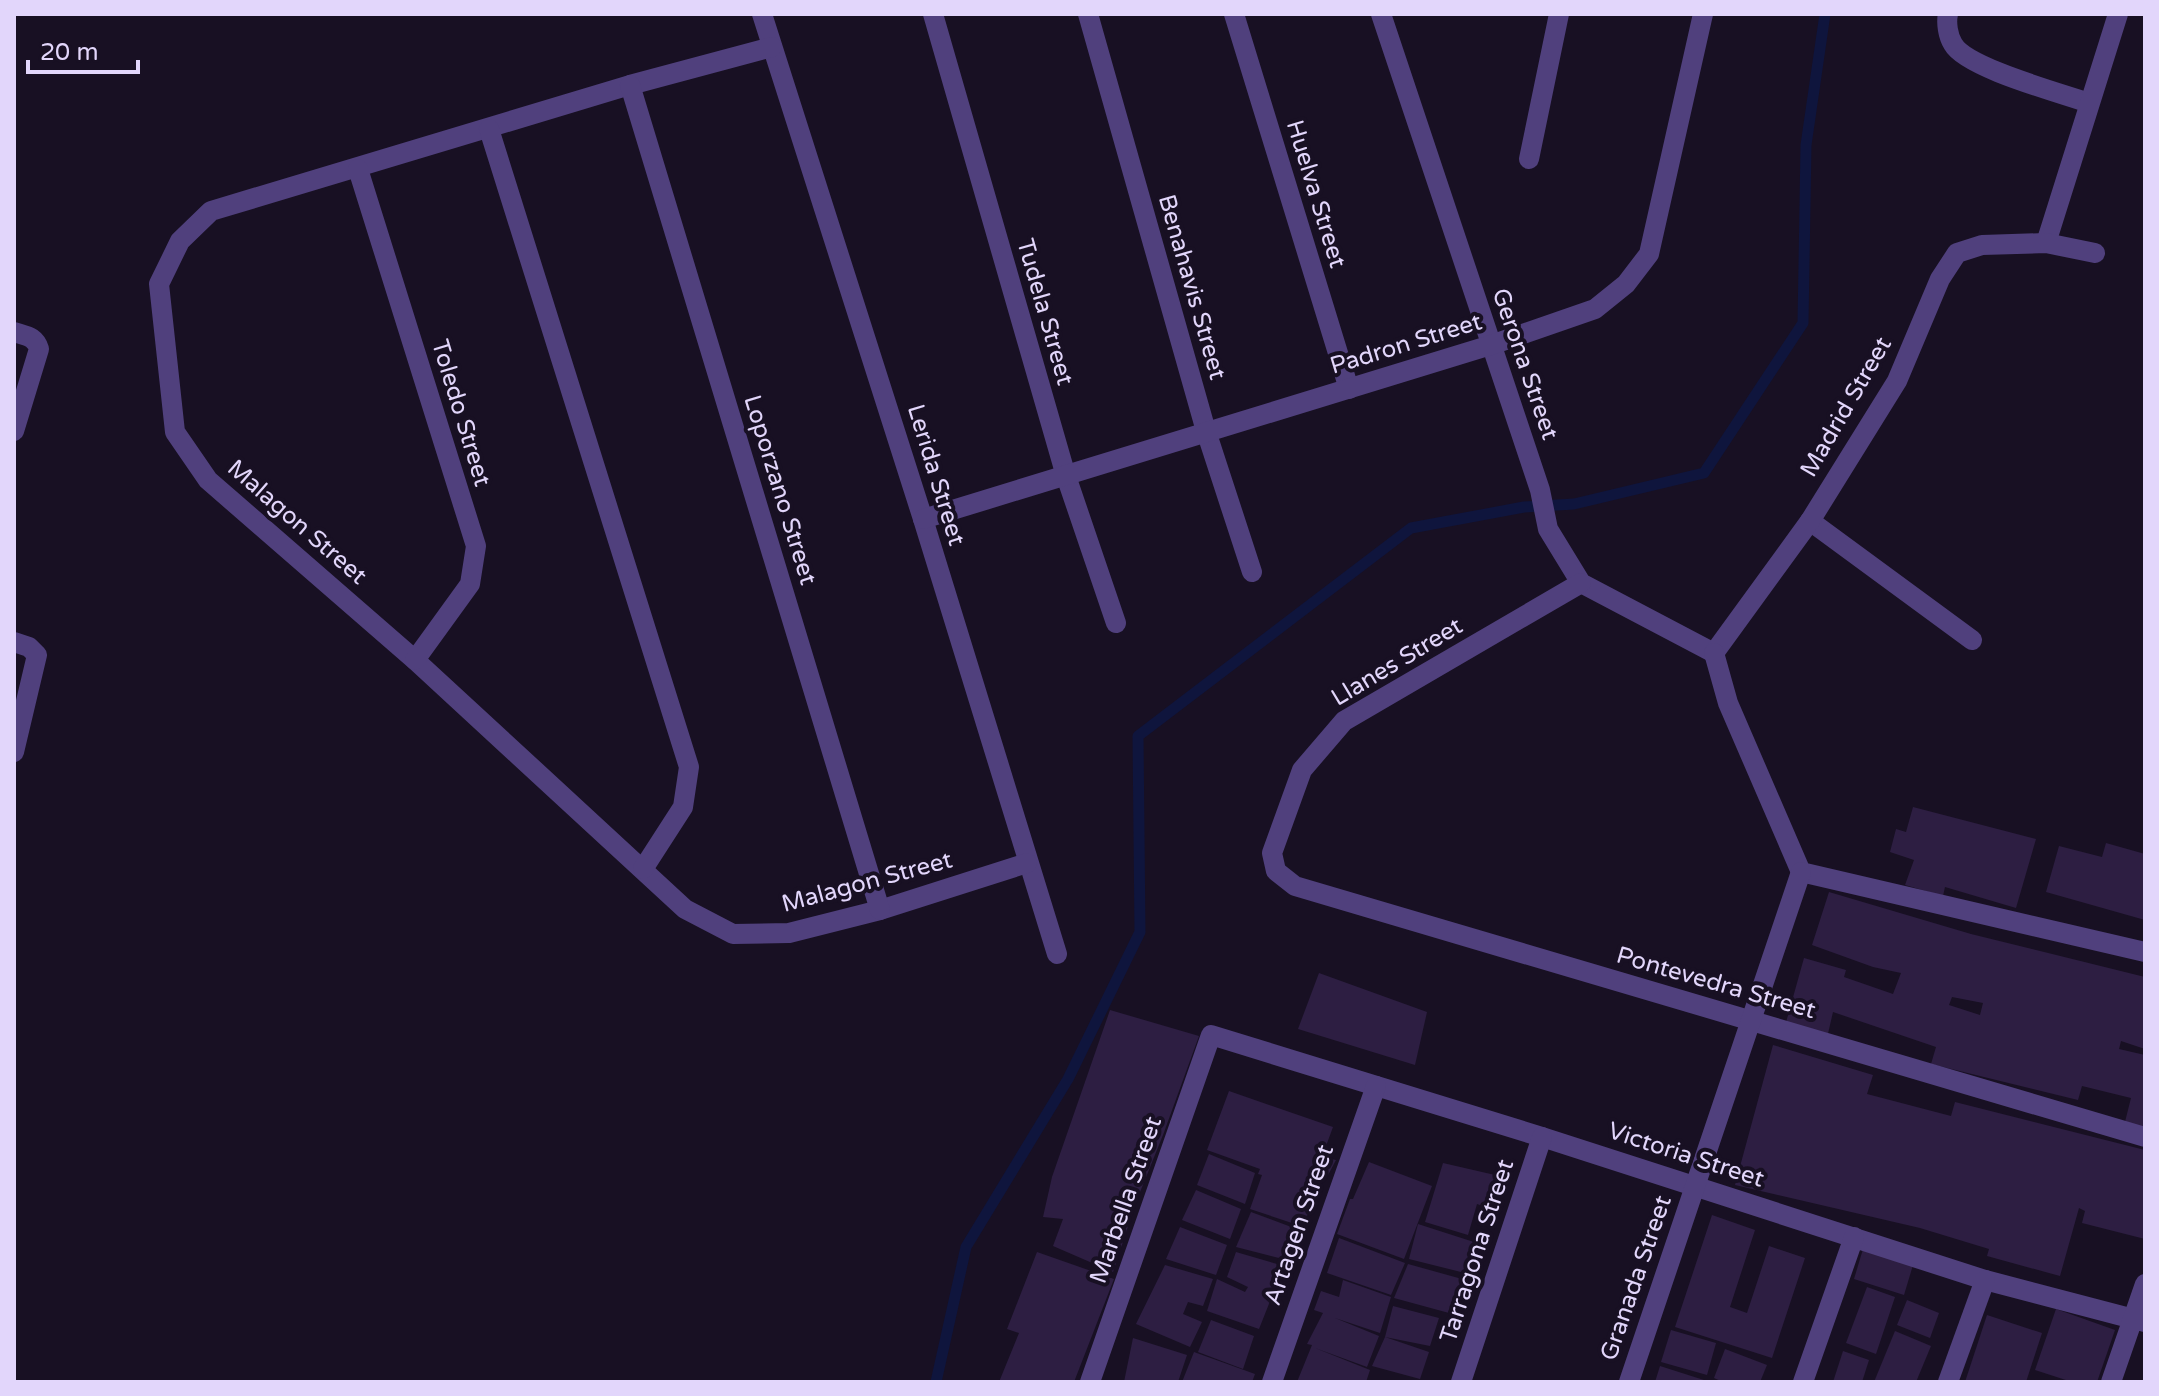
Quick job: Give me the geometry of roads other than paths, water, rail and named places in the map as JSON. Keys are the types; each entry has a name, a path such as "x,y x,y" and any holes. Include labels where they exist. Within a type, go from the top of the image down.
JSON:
{"street":[{"name":"Lerida Street","path":"762,14 923,519 1057,954"},
{"name":"Tudela Street","path":"933,14 1066,476 1116,623"},
{"name":"Benahavis Street","path":"1088,14 1206,431 1252,572"},
{"name":"Huelva Street","path":"1234,14 1349,389"},
{"path":"1529,159 1542,84 1559,14"},
{"name":"Padron Street","path":"923,519 1491,345 1595,309 1626,284 1649,254 1703,14"},
{"path":"1948,14 1946,22 1953,46 1976,64 2089,103"},
{"path":"2046,243 2118,14"},
{"name":"Gerona Street","path":"1383,15 1540,490 1548,529 1581,583"},
{"name":"Malagon Street","path":"772,47 630,85 211,211 180,241 159,284 175,432 208,480 415,660 685,909 733,934 789,933 880,910 1027,863"},
{"name":"Loporzano Street","path":"630,85 880,910"},
{"path":"489,129 689,767 683,807 643,869"},
{"name":"Toledo Street","path":"358,169 476,546 470,584 415,660"},
{"name":"Madrid Street","path":"1714,653 1810,521 1897,381 1940,279 1957,253 1982,245 2046,243 2095,253"},
{"path":"14,332 31,337 39,349 14,431"},
{"path":"1810,521 1972,640"},
{"path":"1581,583 1714,653 1728,703 1801,872 2145,952"},
{"name":"Llanes Street","path":"1276,871 1272,853 1302,770 1344,721 1581,583"},
{"path":"14,642 29,647 37,655 14,752"},
{"name":"Pontevedra Street","path":"1276,871 1295,886 2145,1137"},
{"name":"Granada Street","path":"1629,1382 1801,872"},
{"name":"Victoria Street","path":"1211,1035 1542,1137 1985,1280 2139,1319"},
{"name":"Marbella Street","path":"1090,1382 1211,1035"},
{"name":"Artagen Street","path":"1272,1382 1376,1086"},
{"name":"Tarragona Street","path":"1461,1382 1542,1137"},
{"path":"1803,1382 1854,1237"},
{"path":"1948,1382 1985,1280"},
{"path":"2111,1382 2139,1319 2145,1284"}],"waterway":[{"path":"936,1382 966,1247 1068,1079 1140,932 1138,736 1411,528 1524,507 1574,504 1704,473 1803,323 1806,145 1825,14"}]}
